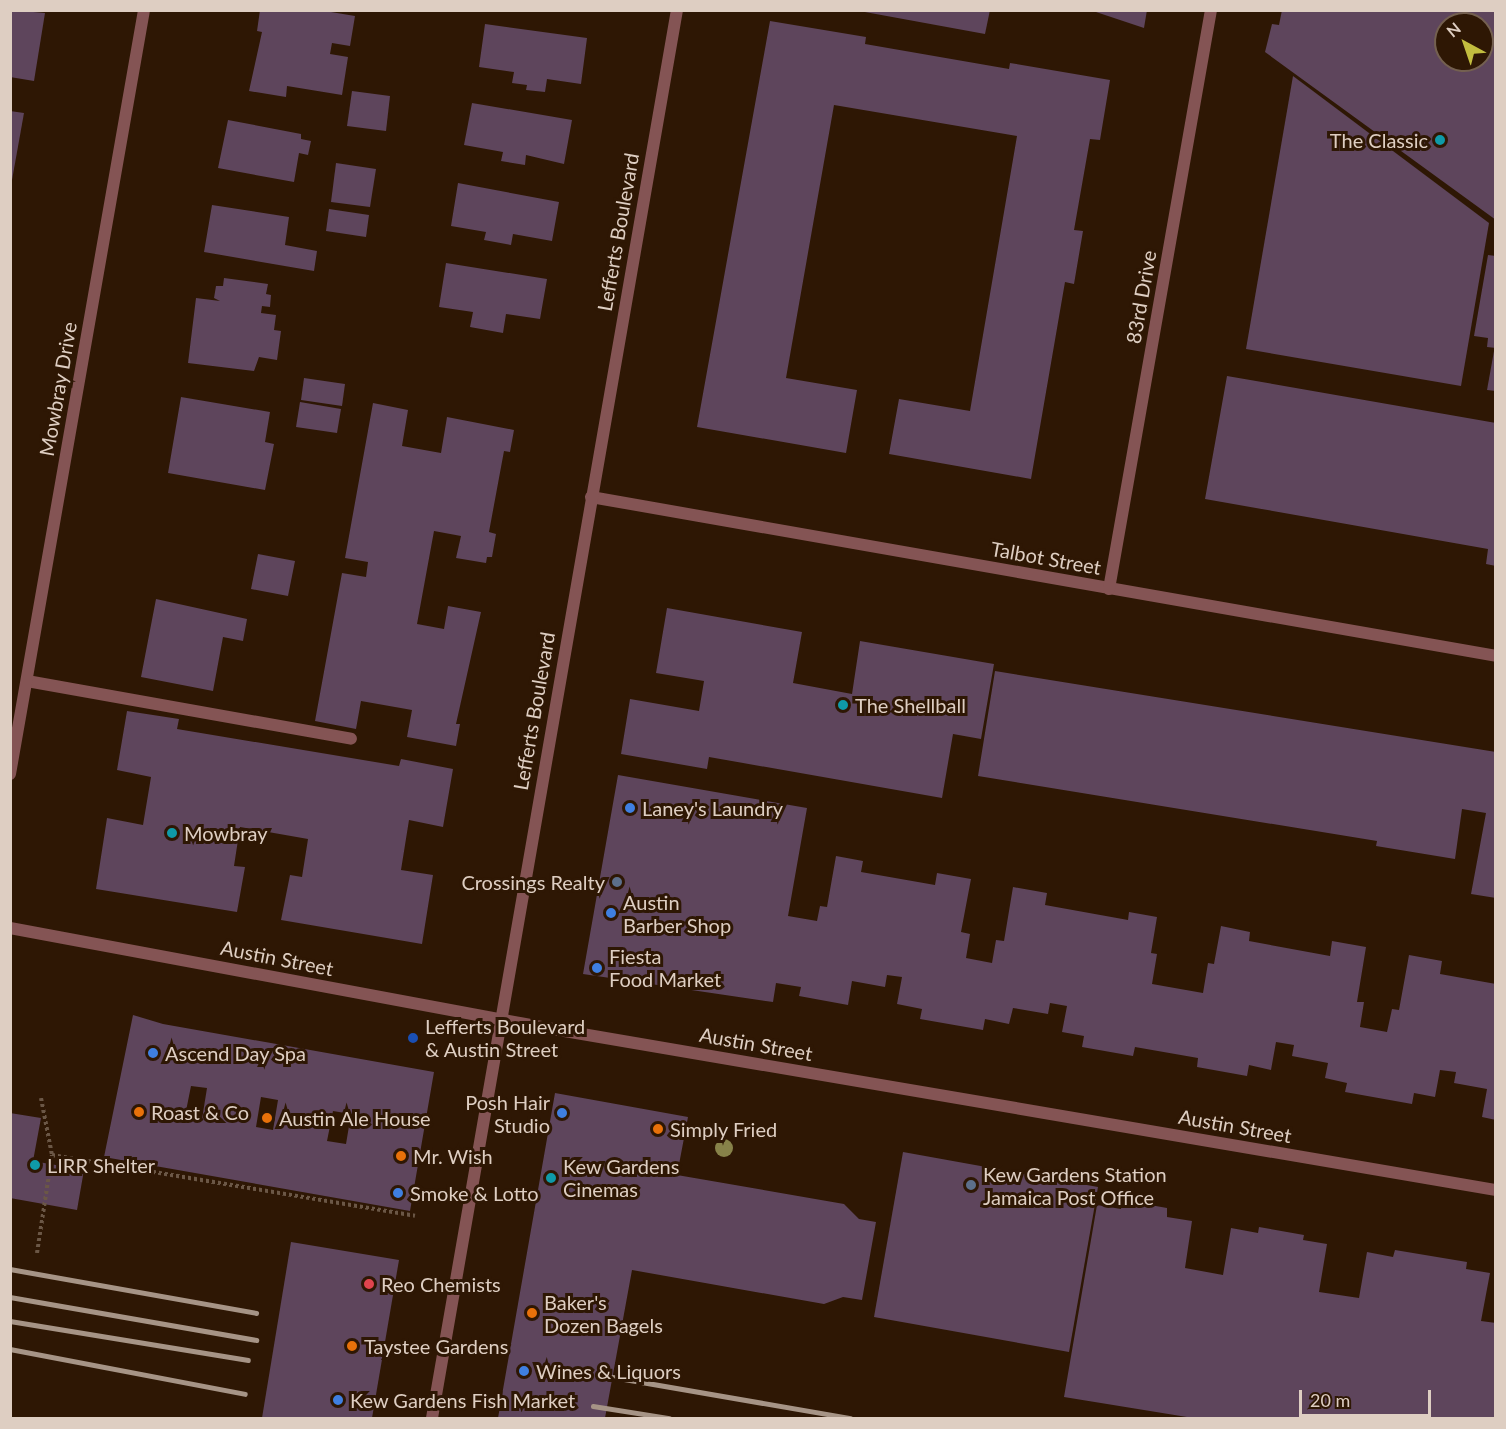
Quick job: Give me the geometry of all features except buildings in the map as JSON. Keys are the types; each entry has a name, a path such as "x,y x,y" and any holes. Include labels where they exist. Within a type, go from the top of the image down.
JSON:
{"street":[{"name":"Mowbray Drive","path":"10,774 144,10"},
{"name":"Lefferts Boulevard","path":"432,1419 677,10"},
{"name":"83rd Drive","path":"1109,589 1211,10"},
{"name":"Talbot Street","path":"591,497 1496,656"},
{"path":"27,681 351,739"},
{"name":"Austin Street","path":"10,928 500,1020 1496,1190"}],"path":[{"path":"38,1253 52,1155 41,1098"},
{"path":"52,1155 415,1216"}],"railway":[{"path":"10,1269 256,1313"},
{"path":"10,1297 256,1340"},
{"path":"10,1321 248,1360"},
{"path":"10,1349 245,1394"},
{"path":"601,1375 850,1418"},
{"path":"593,1406 669,1418"}],"place":[{"name":"The Classic","path":"1440,140"},
{"name":"The Shellball","path":"843,705"},
{"name":"Laney's Laundry","path":"630,808"},
{"name":"Mowbray","path":"172,833"},
{"name":"Crossings Realty","path":"617,882"},
{"name":"Austin Barber Shop","path":"611,913"},
{"name":"Fiesta Food Market","path":"597,968"},
{"name":"Lefferts Boulevard & Austin Street","path":"413,1038"},
{"name":"Ascend Day Spa","path":"153,1053"},
{"name":"Roast & Co","path":"139,1112"},
{"name":"Posh Hair Studio","path":"562,1113"},
{"name":"Austin Ale House","path":"267,1118"},
{"name":"Simply Fried","path":"658,1129"},
{"name":"Mr. Wish","path":"401,1156"},
{"name":"LIRR Shelter","path":"35,1165"},
{"name":"Kew Gardens Cinemas","path":"551,1178"},
{"name":"Kew Gardens Station Jamaica Post Office","path":"971,1185"},
{"name":"Smoke & Lotto","path":"398,1193"},
{"name":"Reo Chemists","path":"369,1284"},
{"name":"Baker's Dozen Bagels","path":"532,1313"},
{"name":"Taystee Gardens","path":"352,1346"},
{"name":"Wines & Liquors","path":"524,1371"},
{"name":"Kew Gardens Fish Market","path":"338,1400"}]}
